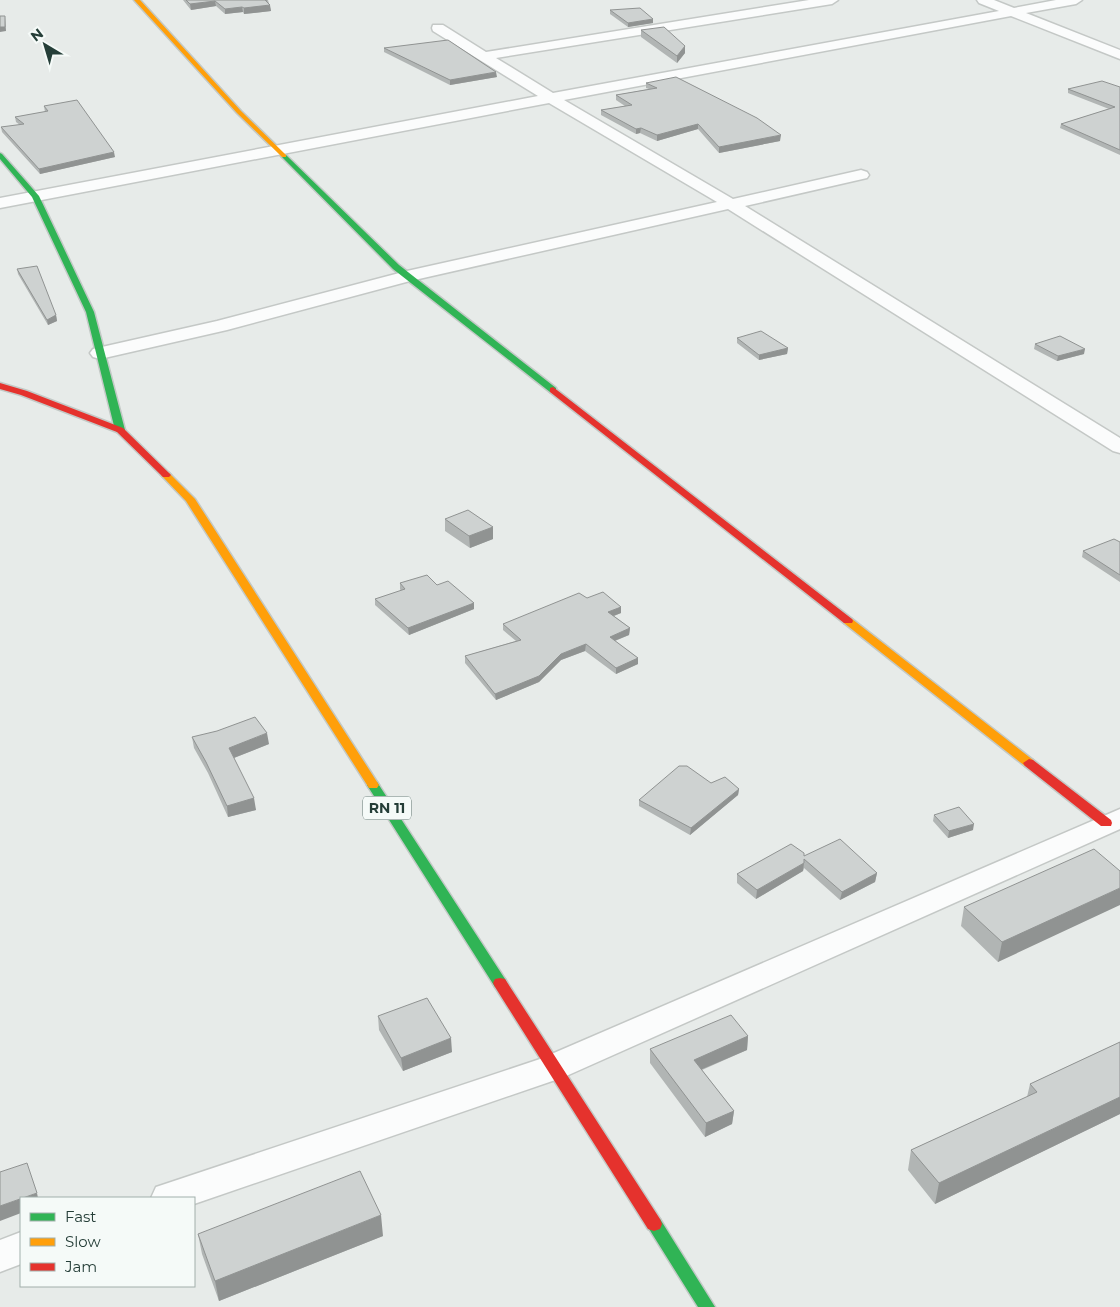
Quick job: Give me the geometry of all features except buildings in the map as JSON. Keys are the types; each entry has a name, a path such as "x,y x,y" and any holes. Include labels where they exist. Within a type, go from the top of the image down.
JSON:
{"street":[{"path":"137,0 239,112 407,276 1113,820 552,1068 172,1197"},
{"path":"483,56 832,0"},
{"path":"983,0 1120,56"},
{"path":"0,203 277,149 1076,0"},
{"path":"438,28 553,99 731,204 1120,447"},
{"path":"0,155 35,196 90,312 120,430"},
{"path":"100,352 220,326 407,276 861,175"},
{"name":"RN 11","path":"0,386 24,393 120,430 190,499 552,1068 707,1307"},
{"path":"0,1256 20,1248"}],"traffic: fast":[{"path":"0,155 35,196 90,312 120,430"},
{"path":"284,156 396,267 553,390"},
{"path":"373,785 500,983"},
{"path":"654,1224 707,1307"}],"traffic: slow":[{"path":"137,0 239,112 284,156"},
{"path":"166,475 190,499 373,785"},
{"path":"848,621 1029,763"}],"traffic: jam":[{"path":"0,386 24,393 120,430 166,475"},
{"path":"553,390 848,621"},
{"path":"1029,763 1106,823"},
{"path":"500,983 654,1224"}]}
